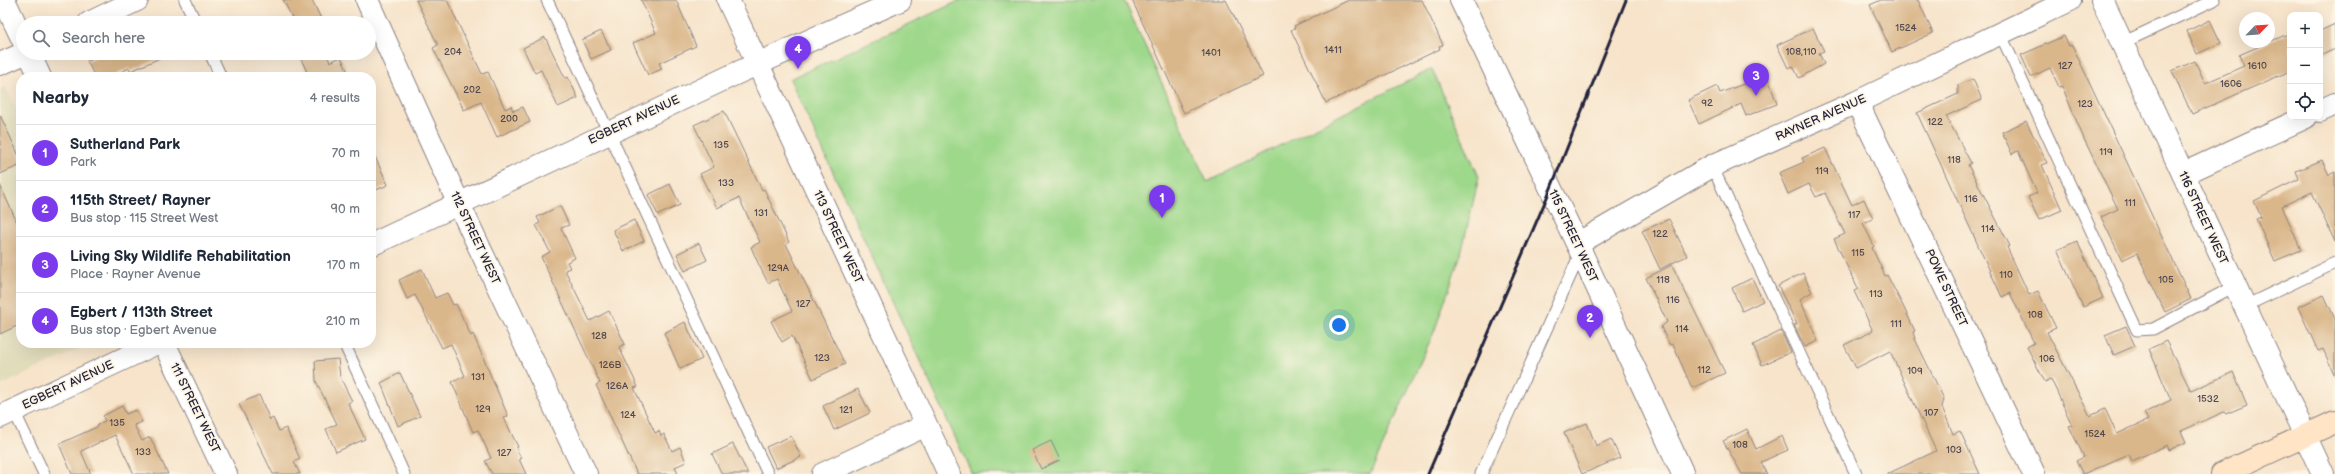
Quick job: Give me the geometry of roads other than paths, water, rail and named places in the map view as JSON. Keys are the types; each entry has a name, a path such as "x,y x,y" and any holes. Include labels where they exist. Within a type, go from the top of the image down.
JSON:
{"main road":[{"path":"2222,474 2335,422"}],"street":[{"path":"4,0 16,25"},
{"path":"104,16 137,0"},
{"name":"112 STREET WEST","path":"367,0 374,16"},
{"name":"113 STREET WEST","path":"728,0 949,474"},
{"name":"EGBERT AVENUE","path":"376,242 458,202 757,64 878,5 900,0"},
{"name":"115 STREET WEST","path":"1461,0 1579,248 1679,474"},
{"name":"RAYNER AVENUE","path":"1579,248 1712,166 1857,102 2070,0"},
{"name":"116 STREET WEST","path":"2102,0 2323,474"},
{"name":"112 STREET WEST","path":"376,20 458,202 586,474"},
{"path":"0,64 16,57"},
{"path":"32,60 38,72"},
{"name":"POWE STREET","path":"1857,102 2034,474"},
{"path":"2323,110 2335,104"},
{"path":"2182,174 2299,120"},
{"name":"EGBERT AVENUE","path":"7,414 146,348"},
{"name":"111 STREET WEST","path":"166,348 226,474"},
{"path":"823,474 926,426"}],"lane":[{"path":"185,0 193,16"},
{"path":"547,0 610,132 768,474"},
{"path":"2122,43 2214,0"},
{"path":"2000,33 2137,330 2153,329 2235,286"},
{"path":"213,60 219,72"},
{"path":"1712,166 1856,474"},
{"path":"1481,474 1579,248"},
{"path":"2245,306 2335,263"},
{"path":"346,348 404,474"},
{"path":"7,414 44,474"}],"railway":[{"path":"1428,474 1551,188 1626,0"}],"place":[{"name":"Egbert / 113th Street","path":"798,69"},
{"name":"Living Sky Wildlife Rehabilitation","path":"1756,96"},
{"name":"Sutherland Park","path":"1162,218"},
{"name":"115th Street/ Rayner","path":"1590,338"}]}
